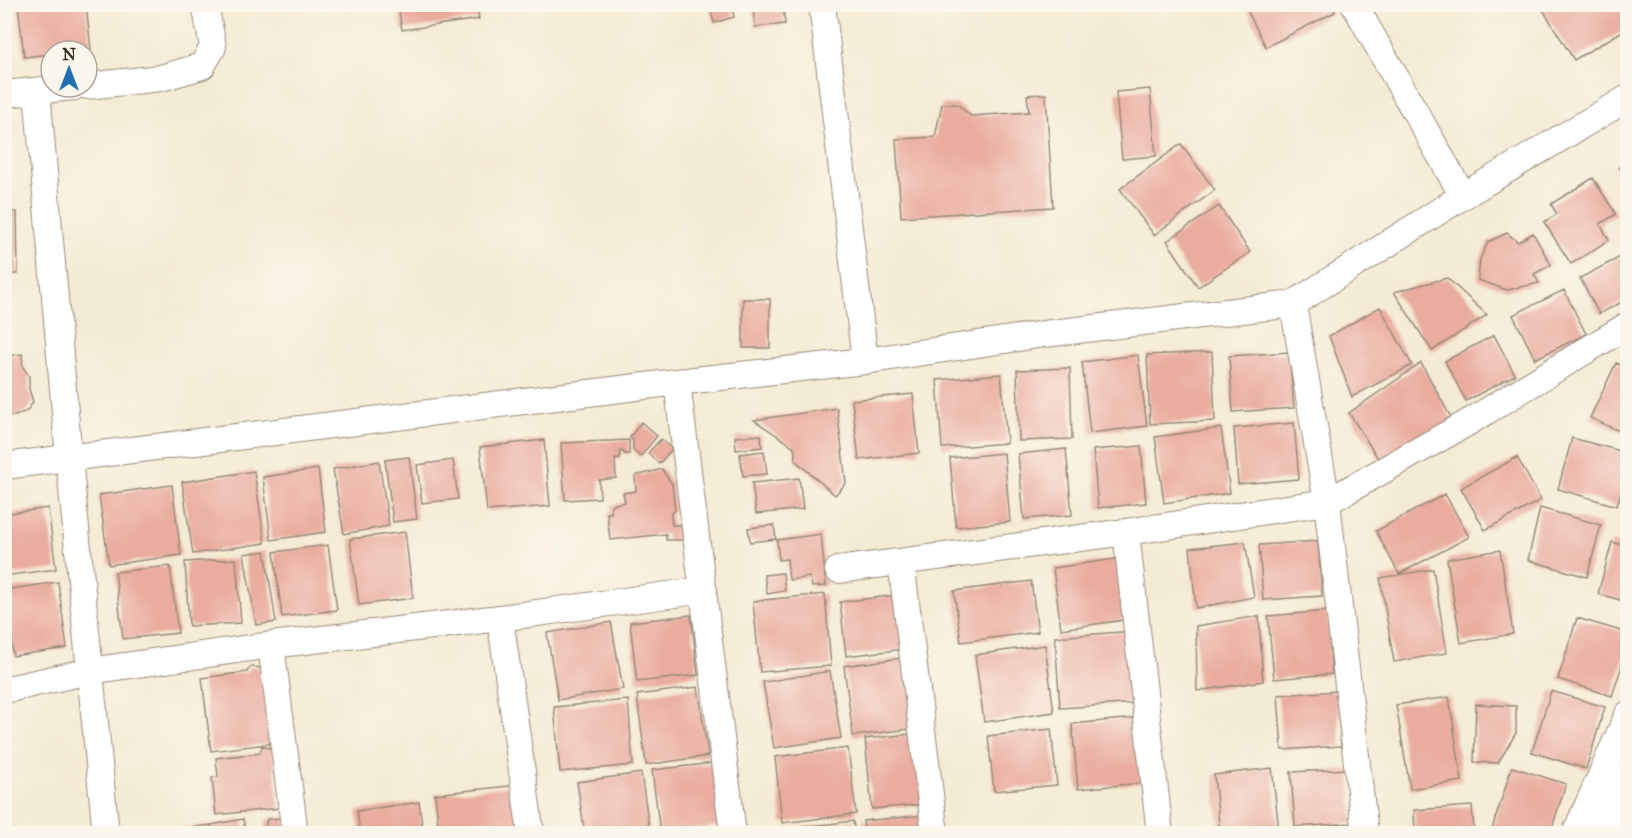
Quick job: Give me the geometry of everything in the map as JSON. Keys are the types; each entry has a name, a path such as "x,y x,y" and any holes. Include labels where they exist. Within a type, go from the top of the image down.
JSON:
{"street":[{"path":"99,85 161,78 202,66 213,47 206,4"},
{"path":"822,4 865,361"},
{"path":"1354,4 1463,196"},
{"path":"4,94 38,91 69,458 106,834"},
{"path":"4,466 677,382 865,361 1044,334 1293,304 1463,196 1628,98"},
{"path":"1293,304 1327,502 1365,834"},
{"path":"838,570 1126,532 1327,502 1469,422 1628,326"},
{"path":"677,382 733,834"},
{"path":"1126,532 1160,834"},
{"path":"901,562 935,834"},
{"path":"4,690 89,671 271,645 500,618 704,590"},
{"path":"500,618 531,834"},
{"path":"271,645 295,834"},
{"path":"1575,834 1628,714"},
{"path":"1602,834 1628,775"}],"building":[{"path":"18,4 86,4 90,39 39,39 39,55 24,57"},
{"path":"709,4 731,4 734,17 714,23"},
{"path":"1244,4 1332,4 1335,12 1266,47"},
{"path":"398,5 476,5 479,19 402,30"},
{"path":"783,5 785,24 755,27 753,8"},
{"path":"1540,5 1628,5 1628,28 1574,60"},
{"path":"1150,89 1156,156 1122,159 1116,92"},
{"path":"1046,94 1053,207 901,217 896,139 935,137 942,104 957,104 971,116 1029,112 1027,95"},
{"path":"1181,144 1215,190 1154,235 1120,189"},
{"path":"1628,162 1628,183 1619,167"},
{"path":"1593,178 1616,214 1600,224 1609,240 1571,264 1544,222 1557,214 1551,204"},
{"path":"1219,206 1250,252 1198,287 1167,241"},
{"path":"4,212 17,212 18,274 4,274"},
{"path":"1507,233 1518,242 1533,233 1551,265 1534,274 1539,283 1507,290 1478,280 1480,259 1488,242"},
{"path":"1628,253 1628,299 1599,314 1580,278"},
{"path":"1447,278 1487,315 1432,351 1394,292"},
{"path":"1564,290 1586,334 1535,359 1513,315"},
{"path":"743,299 770,299 770,348 743,348"},
{"path":"1380,307 1412,365 1352,397 1329,336"},
{"path":"1494,335 1515,375 1466,401 1445,361"},
{"path":"1212,352 1215,421 1150,424 1147,355"},
{"path":"1289,352 1294,408 1233,412 1229,356"},
{"path":"22,354 23,367 29,376 29,389 33,402 27,411 15,416 4,415 4,356"},
{"path":"1138,355 1147,426 1090,433 1082,362"},
{"path":"1421,363 1453,421 1379,460 1349,413"},
{"path":"1616,363 1628,368 1628,435 1590,418"},
{"path":"1070,368 1072,439 1019,441 1017,370"},
{"path":"1001,374 1007,443 942,448 937,380"},
{"path":"913,394 919,453 859,460 852,400"},
{"path":"837,408 846,483 835,495 796,461 794,447 754,420"},
{"path":"641,422 657,436 640,457 633,450 633,441 630,437"},
{"path":"1294,423 1299,479 1238,484 1234,428"},
{"path":"1221,428 1230,493 1164,503 1155,437"},
{"path":"761,435 762,447 736,450 735,437"},
{"path":"1572,438 1628,453 1628,467 1617,506 1558,489"},
{"path":"661,439 672,449 659,464 648,453"},
{"path":"544,440 550,506 487,511 480,447"},
{"path":"629,440 629,454 620,451 620,459 615,459 616,478 599,480 600,498 565,500 561,443"},
{"path":"1141,446 1146,503 1098,508 1093,450"},
{"path":"1066,449 1072,515 1024,519 1018,454"},
{"path":"764,451 767,474 743,476 740,454"},
{"path":"1004,453 1010,522 956,527 950,458"},
{"path":"409,457 417,519 393,522 385,460"},
{"path":"1517,457 1541,500 1485,530 1461,488"},
{"path":"453,460 458,499 422,503 417,465"},
{"path":"379,461 389,526 344,534 333,469"},
{"path":"318,469 326,532 271,540 263,477"},
{"path":"662,469 672,484 675,510 671,514 672,525 687,525 687,540 666,540 666,534 610,540 607,513 611,513 611,505 625,502 623,493 636,491 635,476"},
{"path":"254,471 265,543 193,554 182,482"},
{"path":"799,478 803,509 756,514 752,483"},
{"path":"172,485 181,555 109,565 99,495"},
{"path":"1445,494 1469,537 1399,574 1376,531"},
{"path":"48,508 56,569 4,576 4,514"},
{"path":"1540,508 1601,525 1587,577 1528,560"},
{"path":"774,525 776,539 750,542 748,528"},
{"path":"405,532 413,598 359,605 350,539"},
{"path":"821,534 826,586 812,587 810,577 789,580 787,559 779,560 777,540"},
{"path":"1318,541 1322,596 1263,600 1259,545"},
{"path":"1245,542 1254,597 1196,608 1190,548"},
{"path":"1612,542 1628,547 1628,602 1598,594"},
{"path":"328,545 337,610 282,617 274,552"},
{"path":"1500,550 1513,634 1461,643 1447,559"},
{"path":"265,551 276,622 256,625 244,554"},
{"path":"1122,558 1131,619 1061,629 1053,568"},
{"path":"236,559 241,623 189,626 185,562"},
{"path":"170,566 178,633 123,639 115,572"},
{"path":"1433,569 1447,653 1394,662 1380,578"},
{"path":"783,573 785,591 767,594 764,575"},
{"path":"1031,581 1038,632 961,642 954,591"},
{"path":"58,582 67,648 13,656 4,590"},
{"path":"825,594 831,666 760,672 753,601"},
{"path":"898,595 905,649 846,656 840,602"},
{"path":"1327,611 1332,674 1274,679 1268,616"},
{"path":"691,615 698,675 637,682 630,622"},
{"path":"1259,616 1263,681 1197,691 1196,626"},
{"path":"1577,618 1628,633 1628,647 1612,696 1558,679"},
{"path":"611,622 623,689 558,700 547,633"},
{"path":"1134,631 1140,703 1060,708 1055,637"},
{"path":"1045,645 1054,712 984,722 975,655"},
{"path":"909,657 918,728 853,736 844,666"},
{"path":"251,666 267,670 276,743 211,751 202,678 247,672"},
{"path":"830,671 841,738 774,748 763,682"},
{"path":"698,687 708,756 646,765 637,695"},
{"path":"1337,691 1341,746 1282,750 1278,695"},
{"path":"1551,691 1605,707 1586,769 1532,752"},
{"path":"1449,697 1462,781 1410,789 1396,705"},
{"path":"628,700 633,765 560,772 554,707"},
{"path":"1476,704 1516,706 1516,733 1498,763 1474,762"},
{"path":"1135,718 1142,783 1078,789 1072,724"},
{"path":"1051,729 1057,785 994,791 988,736"},
{"path":"919,733 926,804 872,809 865,739"},
{"path":"262,746 273,749 279,808 216,815 212,778 218,777 216,758 260,753"},
{"path":"848,748 856,814 782,823 775,757"},
{"path":"714,763 722,826 660,833 652,770"},
{"path":"1512,767 1566,784 1550,834 1508,834 1492,829"},
{"path":"1272,768 1279,831 1220,834 1214,775"},
{"path":"1350,769 1353,823 1295,827 1291,772"},
{"path":"641,773 650,834 585,834 577,782"},
{"path":"519,785 524,834 439,834 435,794"},
{"path":"419,802 423,834 360,834 357,811"},
{"path":"1472,806 1474,834 1415,834 1414,810"},
{"path":"925,815 927,834 865,834 863,821"},
{"path":"285,818 287,834 213,834 211,825 243,819 245,831 265,829 267,819"},
{"path":"853,821 855,834 787,834 787,829"},
{"path":"211,825 212,834 163,834 163,831"}]}
